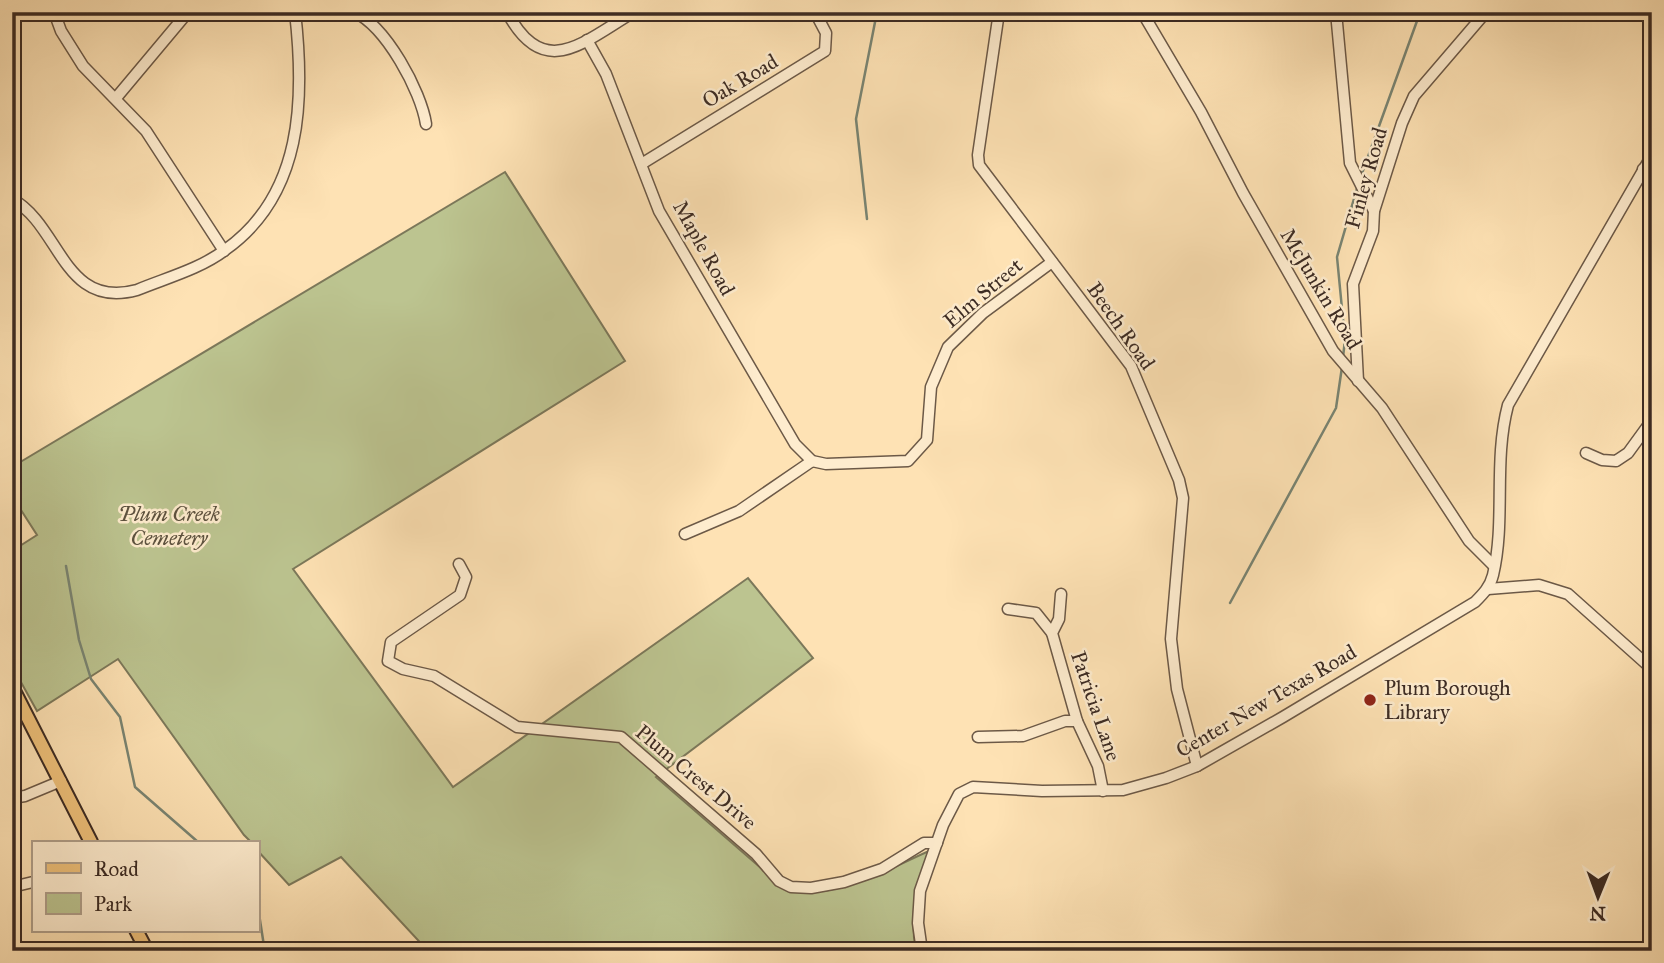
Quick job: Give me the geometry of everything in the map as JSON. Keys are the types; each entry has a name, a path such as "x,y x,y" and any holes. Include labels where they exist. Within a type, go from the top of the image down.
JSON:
{"main road":[{"path":"12,687 90,841"},
{"path":"137,932 147,951"}],"street":[{"path":"54,12 61,31 83,66 146,131 224,251"},
{"path":"12,199 33,215 76,277 104,291 125,293 137,290 224,251 257,225 270,205 293,150 299,44 295,12"},
{"path":"354,12 367,20 385,39 422,103 426,124"},
{"path":"507,12 524,40 539,50 561,51 587,40 634,12"},
{"name":"Beech Road","path":"999,12 978,155 979,165 1131,366 1182,491 1171,639 1177,689 1197,766"},
{"name":"McJunkin Road","path":"1142,12 1201,112 1249,204 1333,351 1402,436 1469,541 1494,566"},
{"path":"1336,12 1350,163 1374,211"},
{"name":"Finley Road","path":"1358,382 1353,284 1373,231 1374,211 1402,123 1414,96 1486,12"},
{"name":"Oak Road","path":"643,163 825,51 826,33 817,16"},
{"path":"116,98 183,18"},
{"name":"Maple Road","path":"587,40 606,74 643,163 659,211 795,444 812,461"},
{"path":"1652,155 1508,405 1500,445 1494,566 1488,589 1539,585 1568,594 1652,669"},
{"path":"1643,169 1652,184"},
{"name":"Elm Street","path":"812,461 826,464 908,461 927,440 931,387 948,348 983,313 1052,261"},
{"path":"1586,453 1602,460 1616,461 1628,453 1652,420"},
{"path":"685,534 739,512 812,461"},
{"name":"Plum Crest Drive","path":"458,564 466,578 460,595 391,642 388,661 403,669 434,676 517,727 621,737 756,854 779,881 792,887 811,888 844,882 881,869 924,843 937,843"},
{"name":"Center New Texas Road","path":"922,951 918,923 920,891 953,803 959,794 973,787 1103,791 1145,786 1197,766 1453,616 1475,602 1488,589"},
{"name":"Patricia Lane","path":"1062,594 1059,619 1052,633 1077,722 1098,766 1103,791"},
{"path":"1008,609 1036,613 1052,633"},
{"path":"978,737 1023,736 1065,721 1077,722"},
{"path":"12,798 25,796 61,781"},
{"path":"12,887 32,882"}],"green space":[{"name":"Plum Creek Cemetery","path":"505,172 625,361 293,569 453,787 748,578 813,658 656,777 785,889 803,892 840,888 877,875 929,851 915,900 913,925 916,951 428,951 341,857 289,885 259,852 259,841 250,841 244,835 118,659 37,711 12,666 12,551 37,535 12,496 12,467"}],"waterway":[{"path":"867,219 856,119 877,12"},
{"path":"1361,176 1417,21 1417,12"},
{"path":"1343,357 1345,340 1337,257 1358,185"},
{"path":"1230,603 1336,408 1342,367"},
{"path":"66,566 79,640 91,679 120,717 135,787 197,841"},
{"path":"259,914 264,946 270,951"}],"place":[{"name":"Plum Borough Library","path":"1370,700"}]}
